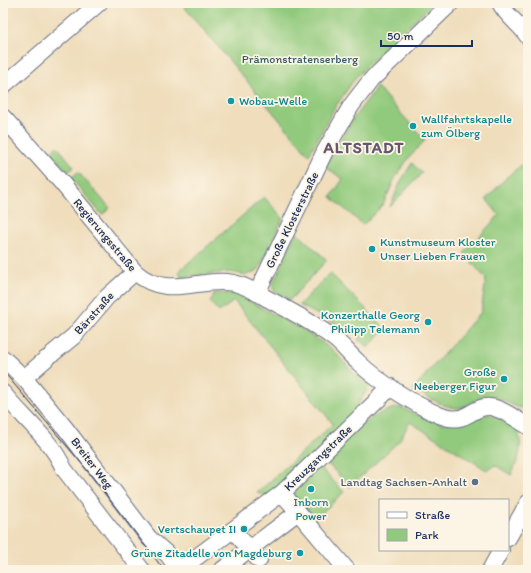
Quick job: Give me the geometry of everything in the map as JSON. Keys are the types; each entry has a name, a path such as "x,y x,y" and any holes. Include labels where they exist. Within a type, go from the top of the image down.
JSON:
{"street":[{"path":"3,86 99,3"},
{"name":"Große Klosterstraße","path":"257,293 325,151 351,106 371,80 451,3"},
{"path":"500,3 505,13 524,30 528,37"},
{"name":"Regierungsstraße","path":"3,117 37,155 135,272 148,281 164,285 186,286 226,282 238,284 328,333 344,347 358,363 418,405 447,418 464,417 488,407 495,408 528,426"},
{"name":"Bärstraße","path":"24,378 74,336 106,297 135,272"},
{"name":"Breiter Weg","path":"3,358 24,378 66,429 149,538 183,568"},
{"name":"Kreuzgangstraße","path":"347,570 282,493 391,387"},
{"name":"Breiter Weg","path":"3,393 47,442 60,460 64,469 142,570"},
{"path":"183,568 282,493"},
{"path":"509,536 528,503"},
{"path":"222,570 254,555 298,512"},
{"path":"233,530 254,555"},
{"path":"490,570 500,551"}],"green space":[{"name":"Prämonstratenserberg","path":"181,3 434,3 356,77 333,110 309,155"},
{"path":"377,87 425,140 408,159 395,178 383,205 363,225 331,197 343,179 325,167 352,120"},
{"path":"57,146 74,167 68,172 50,152"},
{"path":"528,160 528,409 523,409 500,399 491,397 479,399 457,408 444,405 413,389 481,312 486,279 464,253 499,215 486,199 510,174"},
{"path":"412,163 422,173 390,207 401,181"},
{"path":"78,172 110,208 102,215 71,178"},
{"path":"264,197 283,218 259,269 254,273 246,275 230,272 181,277 179,271"},
{"path":"296,232 327,260 290,300 275,292 272,286"},
{"path":"330,273 381,324 382,332 369,347 358,340 360,336 299,305"},
{"path":"215,293 236,294 305,331 333,350 355,374 369,383 369,387 346,423 272,495 257,493 333,424 234,301 219,312 210,302"},
{"path":"399,407 442,424 489,414 504,420 518,429 520,436 520,453 511,475 495,465 488,471 410,422 399,441 350,487 324,460 349,435 367,421 388,410"},
{"path":"319,466 344,492 310,524 297,504 295,492 302,481"}],"tram line":[{"path":"3,371 88,471 164,570"}],"place":[{"name":"Wobau-Welle","path":"231,101"},
{"name":"Wallfahrtskapelle zum Ölberg","path":"413,126"},
{"name":"Kunstmuseum Kloster Unser Lieben Frauen","path":"372,249"},
{"name":"Konzerthalle Georg Philipp Telemann","path":"428,322"},
{"name":"Große Neeberger Figur","path":"504,379"},
{"name":"Landtag Sachsen-Anhalt","path":"475,482"},
{"name":"Inborn Power","path":"311,489"},
{"name":"Vertschaupet II","path":"244,529"},
{"name":"Grüne Zitadelle von Magdeburg","path":"300,553"}],"district":[{"name":"ALTSTADT","path":"364,147"}]}
